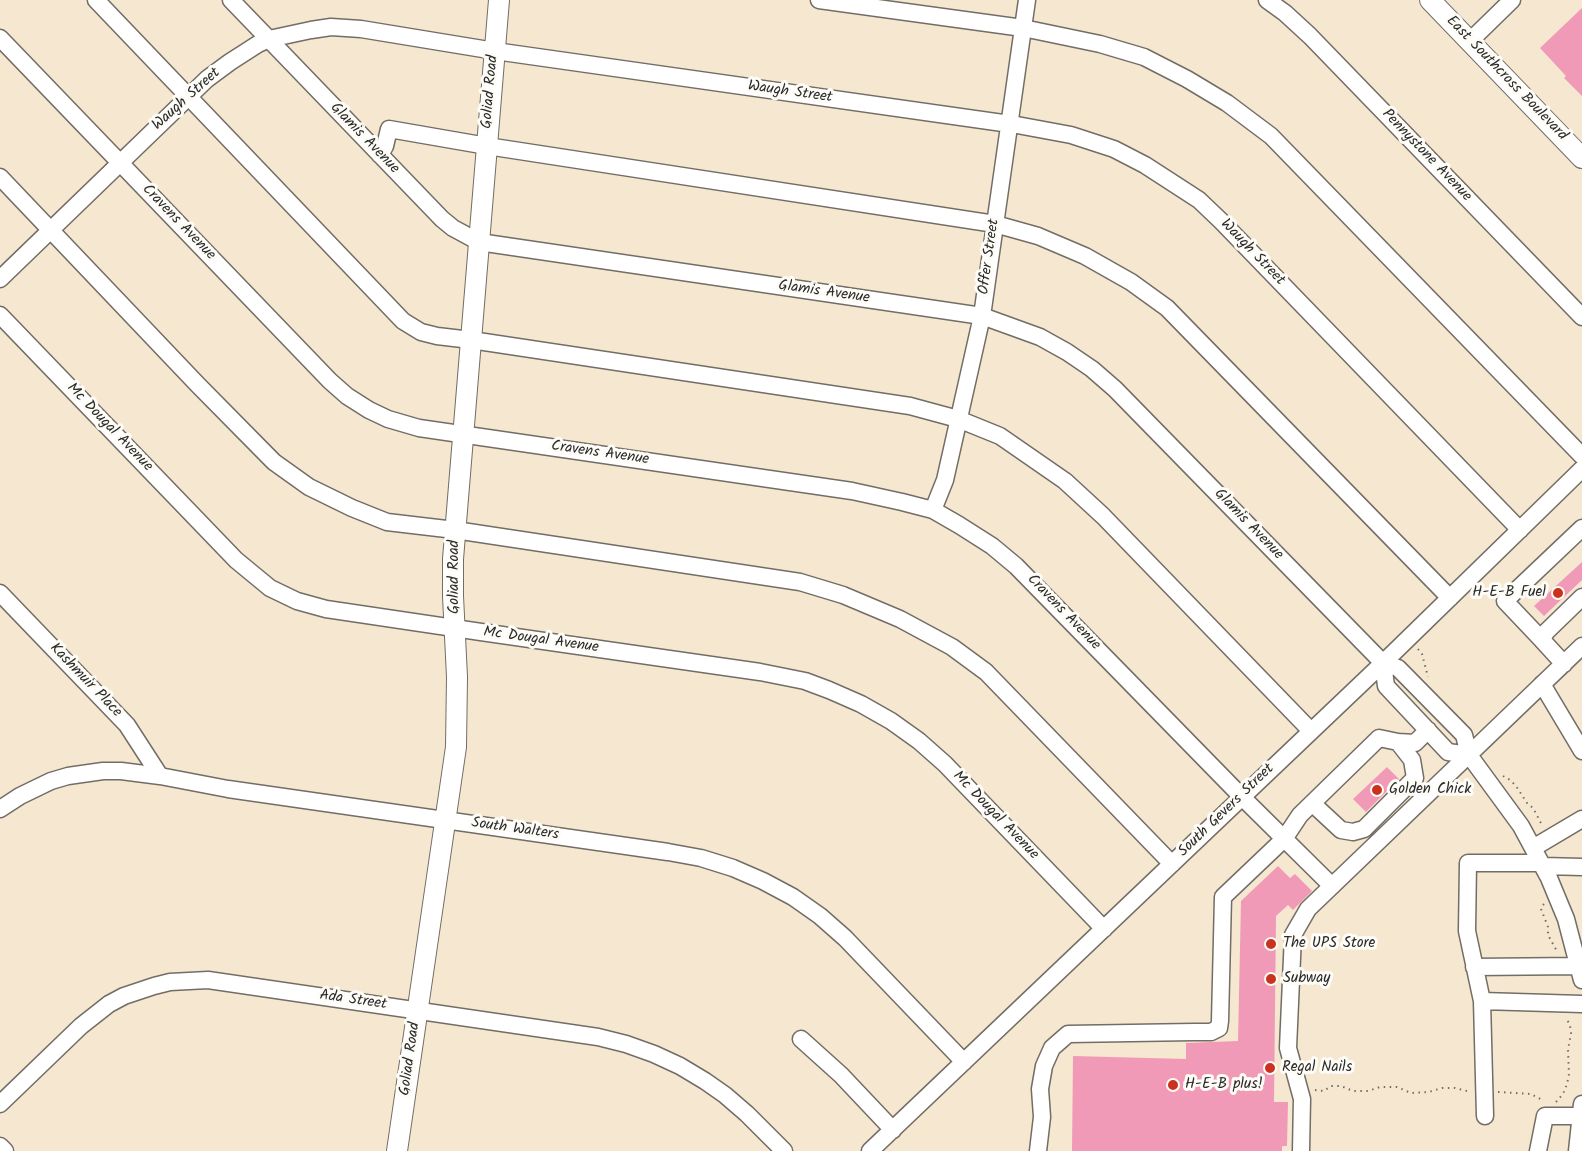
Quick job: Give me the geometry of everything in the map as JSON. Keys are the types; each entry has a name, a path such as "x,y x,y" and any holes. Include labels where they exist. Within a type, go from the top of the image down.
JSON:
{"main road":[{"name":"Goliad Road","path":"397,1151 456,747 458,718 453,559 499,0"},
{"name":"East Southcross Boulevard","path":"1430,0 1582,158"}],"street":[{"path":"96,0 403,321 421,332 910,406 958,419 1000,436 1065,481 1103,516 1311,731"},
{"name":"Glamis Avenue","path":"231,0 442,219 453,228 479,242 982,316 1040,337 1067,352 1115,389 1383,663"},
{"path":"819,0 1023,28 1100,45 1144,57 1197,85 1227,103 1270,136 1582,456"},
{"name":"Offer Street","path":"933,510 945,480 982,316 1027,0"},
{"name":"Pennystone Avenue","path":"1267,0 1310,36 1582,317"},
{"path":"1470,41 1512,0"},
{"name":"Waugh Street","path":"0,279 207,79 230,62 269,39 331,27 361,29 495,51 1071,135 1114,149 1145,165 1199,200 1520,530"},
{"name":"Cravens Avenue","path":"0,38 347,396 369,410 403,424 852,491 933,510 992,546 1016,566 1332,886"},
{"path":"380,155 389,129 995,224 1038,236 1085,256 1131,282 1167,308 1450,598"},
{"path":"0,177 274,462 309,487 387,522 456,530 800,582 843,595 900,619 952,647 986,672 1172,864"},
{"name":"Mc Dougal Avenue","path":"0,315 236,560 270,588 312,606 760,672 805,681 861,704 891,721 919,741 1104,929"},
{"name":"South Gevers Street","path":"870,1151 1383,663 1582,469"},
{"path":"1564,664 1505,601 1582,528"},
{"name":"Kashmuir Place","path":"0,593 127,725 160,776"},
{"path":"1542,640 1546,632 1582,597"},
{"path":"1301,1151 1302,1099 1288,1048 1293,934 1308,909 1582,646"},
{"path":"1469,755 1449,752 1386,686 1383,663 1398,668 1464,735 1469,755 1521,826 1539,859 1566,919 1580,973 1474,967"},
{"path":"1542,684 1582,751"},
{"path":"1038,1151 1042,1117 1040,1089 1044,1066 1052,1048 1068,1034 1211,1032 1219,1029 1223,897 1284,839 1300,815 1379,738 1415,743 1428,730"},
{"path":"1313,804 1341,830 1353,832 1364,829 1415,778 1412,760 1398,742"},
{"name":"South Walters","path":"0,808 20,796 68,776 121,771 228,789 701,858 763,881 820,916 845,938 964,1062"},
{"path":"1539,859 1582,819"},
{"path":"1485,1116 1482,1001 1467,931 1468,863 1539,859 1582,867"},
{"name":"Ada Street","path":"0,1104 81,1026 124,996 154,986 208,980 598,1037 626,1044 680,1066 724,1095 747,1114 784,1151"},
{"path":"1482,1001 1582,1004"},
{"path":"801,1039 841,1075 893,1130"},
{"path":"1538,1151 1545,1116 1582,1112 1577,1151"},
{"path":"0,1146 5,1151"}],"building":[{"path":"1582,8 1582,96 1540,48"},
{"name":"H-E-B Fuel","path":"1582,562 1582,580 1544,616 1534,606"},
{"name":"Golden Chick","path":"1387,767 1399,779 1366,812 1353,799"},
{"name":"H-E-B plus!","path":"1278,866 1290,878 1295,874 1312,891 1293,910 1288,905 1276,916 1274,1102 1288,1102 1287,1146 1282,1146 1282,1151 1072,1151 1073,1056 1186,1059 1186,1043 1238,1041 1241,901"}],"place":[{"name":"H-E-B Fuel","path":"1558,593"},
{"name":"Golden Chick","path":"1377,790"},
{"name":"The UPS Store","path":"1271,944"},
{"name":"Subway","path":"1271,979"},
{"name":"Regal Nails","path":"1270,1068"},
{"name":"H-E-B plus!","path":"1173,1085"}]}
